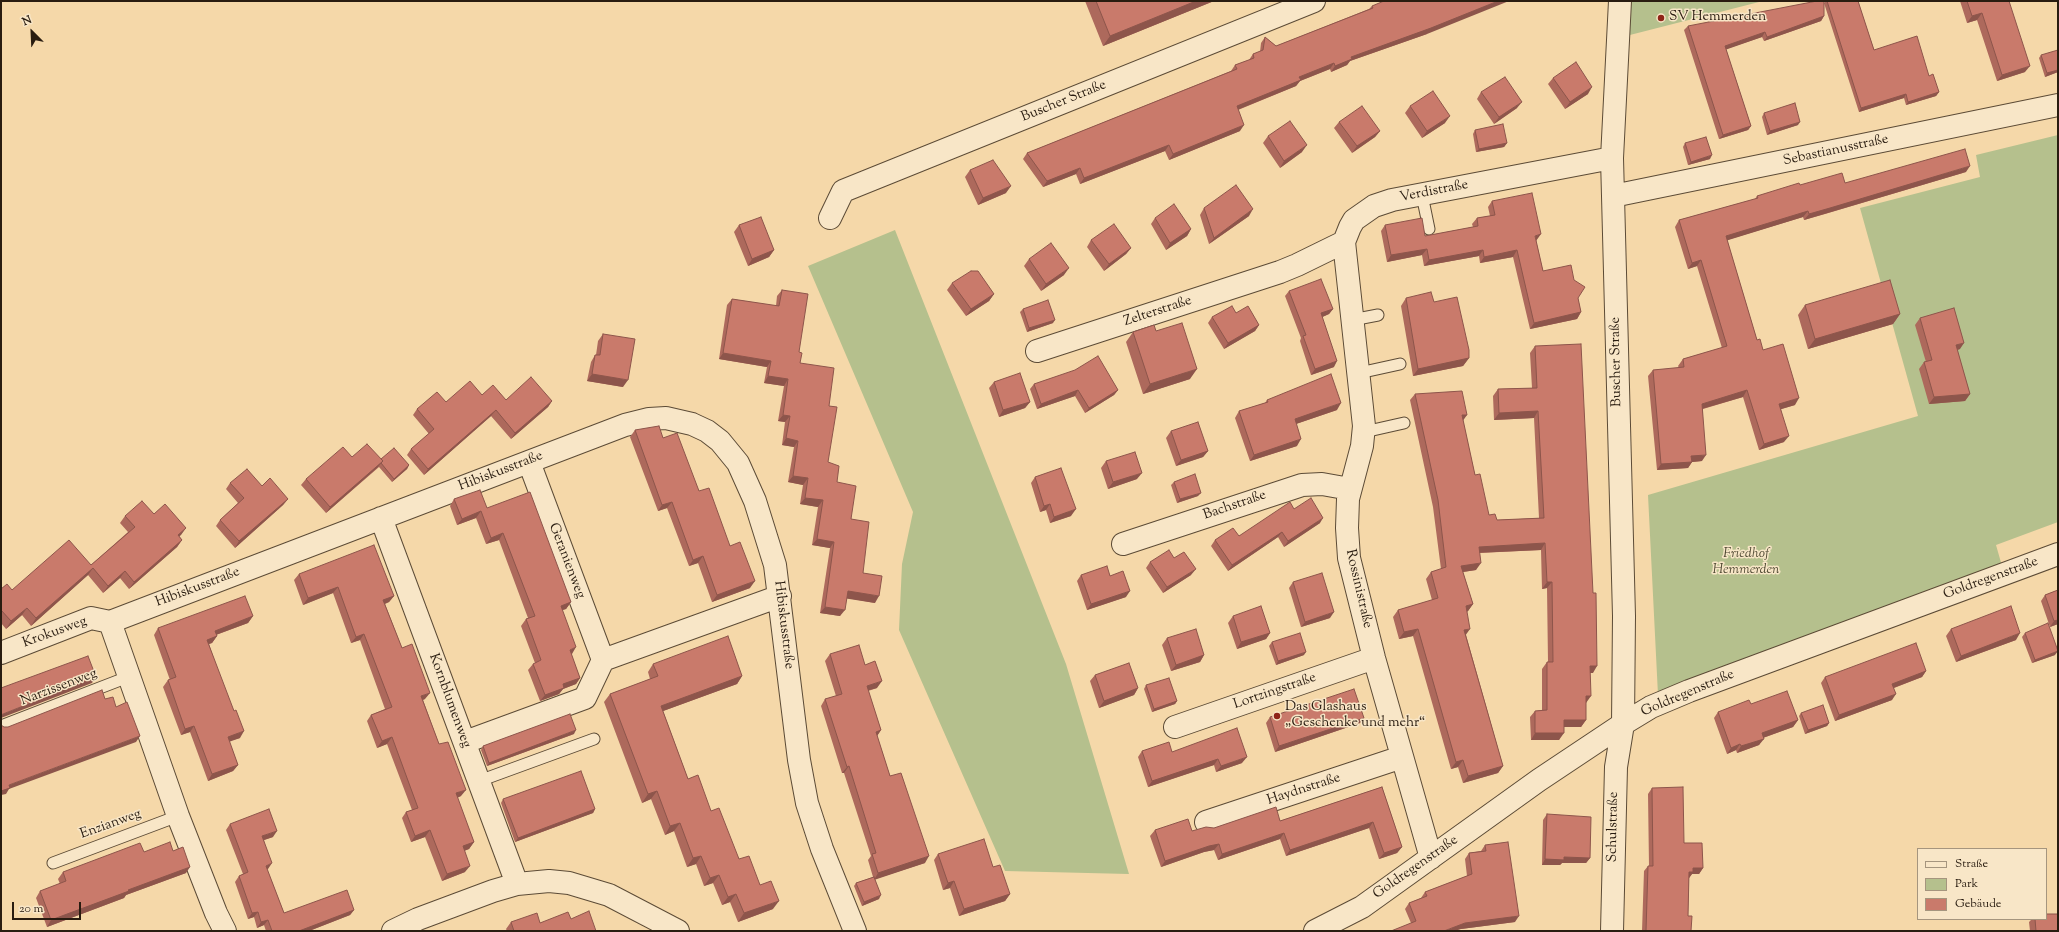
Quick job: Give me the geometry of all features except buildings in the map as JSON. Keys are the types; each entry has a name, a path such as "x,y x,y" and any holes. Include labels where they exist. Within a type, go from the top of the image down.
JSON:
{"street":[{"name":"Buscher Straße","path":"830,218 843,191 1314,1"},
{"name":"Buscher Straße","path":"1620,1 1612,158 1624,616 1623,724"},
{"name":"Sebastianusstraße","path":"1613,196 2058,105"},
{"name":"Verdistraße","path":"1344,242 1350,226 1366,209 1387,202 1612,158"},
{"name":"Zelterstraße","path":"1037,351 1280,272 1344,242"},
{"name":"Rossinistraße","path":"1344,242 1364,432 1362,446 1350,489 1347,519 1349,558 1374,658 1431,858"},
{"name":"Hibiskusstraße","path":"110,622 625,425 649,419 675,419 700,427 713,435 726,447 743,472 766,533 780,596 799,760 808,803 822,849 855,931"},
{"name":"Geranienweg","path":"528,462 603,660"},
{"name":"Bachstraße","path":"1124,544 1302,485 1322,484 1350,489"},
{"name":"Kornblumenweg","path":"381,518 517,884"},
{"name":"Goldregenstraße","path":"1315,931 1362,907 1539,780 1623,724 1651,708 1689,691 2058,554"},
{"path":"465,742 585,698 603,660 780,596"},
{"name":"Krokusweg","path":"1,653 91,618 110,622"},
{"path":"110,622 128,677 178,816 216,913 225,931"},
{"name":"Lortzingstraße","path":"1175,727 1374,658"},
{"name":"Schulstraße","path":"1612,931 1616,767 1623,724"},
{"name":"Haydnstraße","path":"1206,822 1402,758"},
{"path":"393,931 418,918 466,900 517,884 549,881 569,883 589,888 620,900 678,931"}],"lane":[{"path":"1422,195 1429,229"},
{"path":"1352,320 1378,315"},
{"path":"1358,373 1400,364"},
{"path":"1364,432 1404,423"},
{"name":"Narzissenweg","path":"1,726 128,677"},
{"path":"479,781 594,738"},
{"name":"Enzianweg","path":"53,863 178,816"}],"green space":[{"name":"SV Hemmerden","path":"1628,1 1763,1 1626,36"},
{"name":"Friedhof Hemmerden","path":"2058,135 2058,522 1996,545 2002,566 1658,695 1648,495 1918,416 1860,208 1980,177 1976,155"},
{"path":"895,230 1066,664 1129,874 1005,871 899,630 902,564 913,512 808,266"}],"place":[{"name":"SV Hemmerden","path":"1661,18"},
{"name":"Das Glashaus „Geschenke und mehr“","path":"1277,716"}]}
